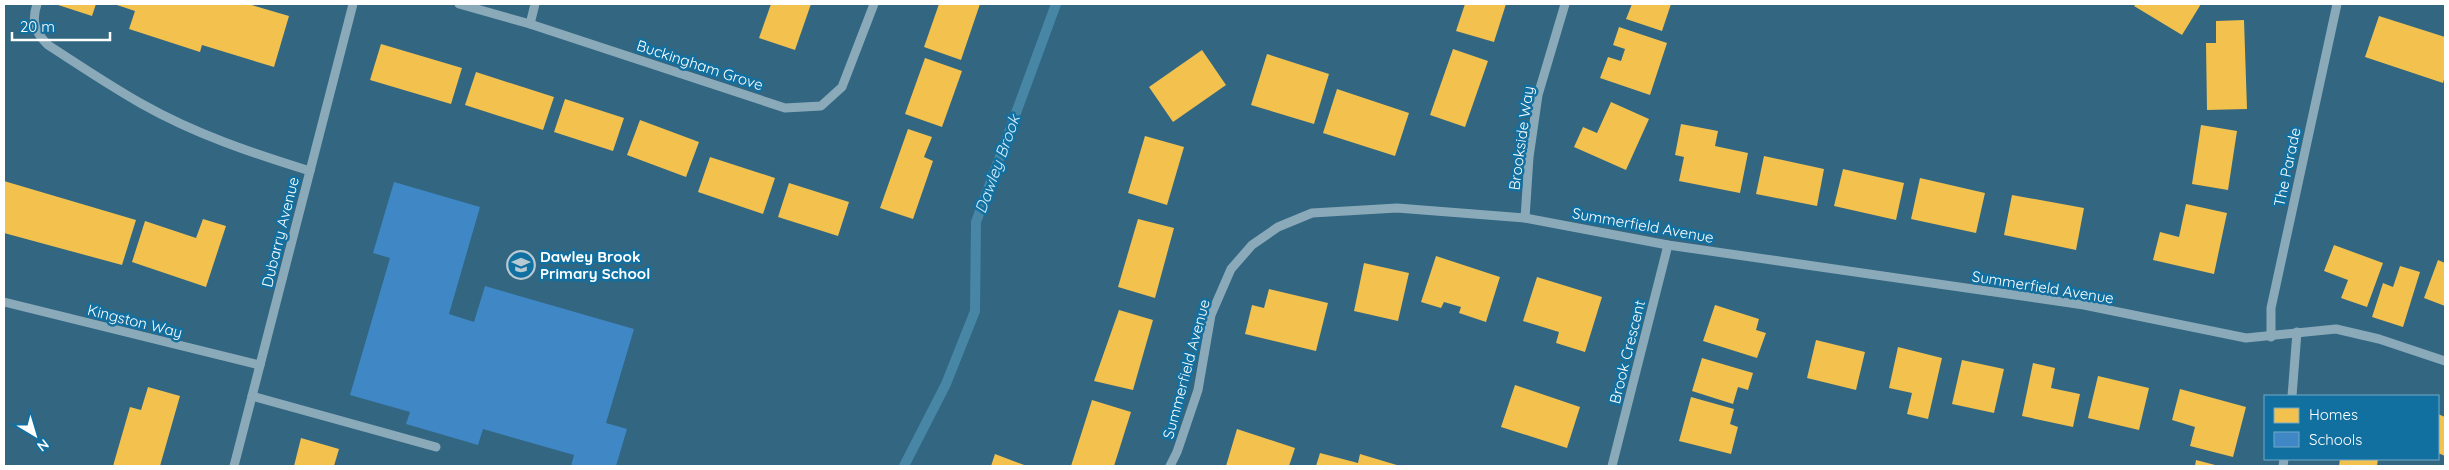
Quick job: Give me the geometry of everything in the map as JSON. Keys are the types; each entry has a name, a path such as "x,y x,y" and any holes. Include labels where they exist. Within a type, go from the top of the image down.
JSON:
{"street":[{"path":"38,4 34,25 38,34 48,45 143,105 197,131 251,153 310,170"},
{"name":"Dubarry Avenue","path":"234,466 352,4"},
{"name":"Buckingham Grove","path":"460,4 530,24 785,108 821,106 842,87 874,4"},
{"path":"530,24 535,4"},
{"name":"Brookside Way","path":"1525,218 1529,157 1538,94 1565,4"},
{"name":"The Parade","path":"2271,337 2271,308 2337,4"},
{"name":"Summerfield Avenue","path":"1170,466 1177,452 1198,390 1211,315 1231,269 1252,245 1278,227 1312,213 1397,208 1525,218 1668,245 2084,306 2246,338 2271,337 2336,328 2379,339 2445,361"},
{"name":"Brook Crescent","path":"1612,466 1668,245"},
{"name":"Kingston Way","path":"4,302 260,365"},
{"path":"2292,395 2297,332"},
{"path":"252,396 436,447"}],"building: Homes":[{"path":"55,4 96,4 92,16"},
{"path":"114,4 248,4 289,16 274,67 202,45 200,52 129,29 135,11"},
{"path":"771,4 811,4 795,50 759,38"},
{"path":"939,4 980,4 961,60 924,47"},
{"path":"1465,4 1506,4 1494,42 1456,31"},
{"path":"1632,4 1671,4 1662,31 1626,19"},
{"path":"2136,4 2201,4 2182,35 2134,6"},
{"path":"2379,16 2445,37 2445,76 2443,83 2365,57"},
{"path":"2244,20 2247,109 2207,110 2206,43 2216,43 2216,21"},
{"path":"1619,27 1667,43 1650,95 1600,78 1608,57 1621,61 1625,49 1613,45"},
{"path":"381,44 462,68 451,104 370,80"},
{"path":"1453,49 1488,61 1465,127 1430,115"},
{"path":"1202,50 1226,85 1173,122 1149,87"},
{"path":"1267,54 1329,74 1314,124 1251,105"},
{"path":"925,58 962,71 942,127 905,114"},
{"path":"476,72 554,97 543,130 465,105"},
{"path":"1337,89 1409,113 1395,156 1323,133"},
{"path":"565,99 624,118 613,151 554,132"},
{"path":"1611,102 1649,119 1626,170 1574,147 1583,127 1597,133"},
{"path":"640,120 699,142 686,177 627,155"},
{"path":"1681,124 1718,131 1715,146 1748,153 1740,193 1679,181 1684,157 1675,155"},
{"path":"2201,125 2237,131 2228,190 2192,184"},
{"path":"908,129 932,137 924,157 933,161 913,219 880,208"},
{"path":"1145,136 1184,147 1167,205 1128,193"},
{"path":"1764,156 1824,169 1817,206 1756,194"},
{"path":"710,157 775,178 763,214 698,192"},
{"path":"1843,169 1904,183 1896,220 1834,206"},
{"path":"1920,178 1985,193 1976,233 1911,219"},
{"path":"4,181 136,220 122,265 4,233"},
{"path":"789,183 849,202 838,236 778,217"},
{"path":"2012,195 2084,208 2076,250 2004,235"},
{"path":"2186,204 2227,213 2214,274 2153,260 2160,232 2179,237"},
{"path":"203,219 226,226 206,287 132,262 145,221 196,238"},
{"path":"1138,219 1174,228 1155,298 1118,287"},
{"path":"2334,245 2383,263 2367,307 2341,298 2348,280 2324,271"},
{"path":"1436,256 1500,277 1486,322 1459,313 1461,307 1444,302 1441,308 1421,302"},
{"path":"2438,260 2445,263 2445,306 2424,298"},
{"path":"1364,263 1409,273 1398,321 1354,311"},
{"path":"2400,266 2420,272 2403,327 2372,317 2383,283 2393,287"},
{"path":"1537,277 1602,297 1585,352 1556,343 1559,332 1523,321"},
{"path":"1269,289 1328,303 1316,351 1245,334 1252,305 1264,308"},
{"path":"1715,305 1759,319 1756,330 1766,333 1757,358 1703,341"},
{"path":"1119,310 1153,320 1133,390 1094,381"},
{"path":"1816,340 1865,352 1856,390 1807,378"},
{"path":"1898,347 1942,358 1928,419 1907,414 1912,393 1889,388"},
{"path":"1702,358 1753,373 1748,390 1738,387 1733,404 1692,391"},
{"path":"1962,360 2004,369 1994,413 1952,404"},
{"path":"2033,363 2055,368 2051,388 2080,394 2073,427 2022,416"},
{"path":"2098,376 2149,388 2139,430 2088,418"},
{"path":"1515,385 1580,407 1567,448 1501,427"},
{"path":"148,387 180,396 160,466 113,466 130,407 141,410"},
{"path":"2180,389 2246,407 2233,457 2190,446 2195,427 2172,420"},
{"path":"1691,397 1734,409 1730,424 1738,427 1731,454 1679,441"},
{"path":"1092,400 1131,412 1114,466 1071,466"},
{"path":"2439,414 2445,417 2445,456 2439,453"},
{"path":"1237,429 1295,448 1289,466 1226,466"},
{"path":"301,438 339,449 334,466 294,466"},
{"path":"1320,453 1358,463 1360,454 1400,466 1316,466"},
{"path":"995,454 1027,466 991,466"},
{"path":"2196,460 2219,466 2195,466"},
{"path":"2340,460 2378,460 2377,466 2339,466"}],"building: Schools":[{"path":"394,182 480,207 449,314 474,322 485,286 634,329 606,423 627,429 616,466 571,466 574,455 483,429 478,445 406,424 410,412 350,395 390,258 373,253"}],"waterway":[{"name":"Dawley Brook","path":"904,466 946,384 975,311 976,222 1056,4"}],"place":[{"name":"Dawley Brook Primary School","path":"521,265"}]}
